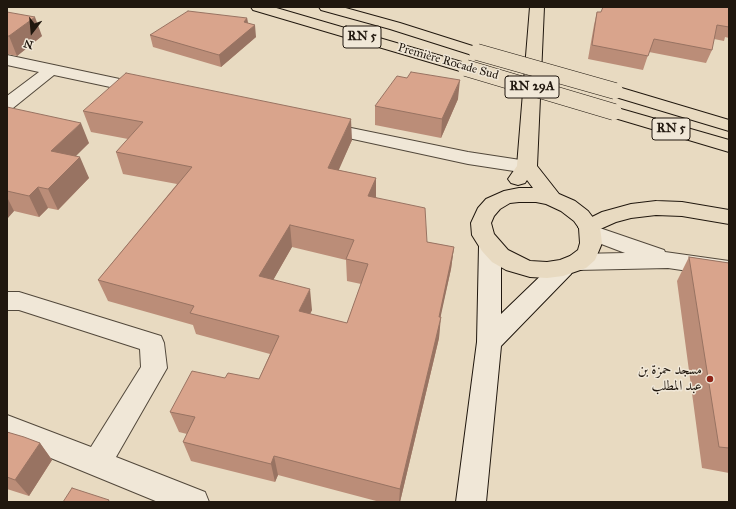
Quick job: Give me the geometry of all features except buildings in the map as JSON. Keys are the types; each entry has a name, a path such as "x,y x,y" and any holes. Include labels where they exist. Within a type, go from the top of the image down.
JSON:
{"main road":[{"name":"Première Rocade Sud","path":"258,7 729,146"},
{"name":"Première Rocade Sud","path":"326,7 395,26 477,52 615,91 729,126"},
{"path":"336,7 395,26"},
{"name":"RN 29A","path":"526,167 537,7"},
{"path":"504,198 526,167 552,199"},
{"path":"519,195 536,195 552,199 568,206 581,216 590,230 591,243 587,254 570,265 547,270 514,264 500,256 490,246 483,235 481,223 485,213 493,204 504,198 519,195"},
{"path":"590,230 609,217 631,211 656,208 682,209 729,217"}],"street":[{"path":"7,60 160,92"},
{"path":"7,104 52,69"},
{"path":"307,124 468,158 526,167"},
{"path":"590,230 668,260"},
{"path":"471,502 489,342 490,246"},
{"path":"489,342 570,265 668,260 729,269"},
{"path":"7,301 19,301 152,343 154,368 97,463"},
{"path":"7,427 194,502"}],"place":[{"name":"مسجد حمزة بن عبد المطلب","path":"710,379"}]}
